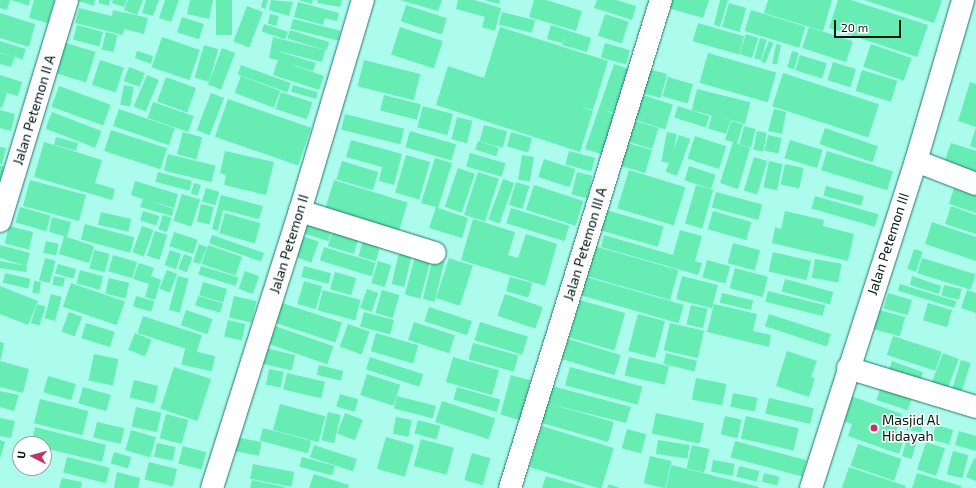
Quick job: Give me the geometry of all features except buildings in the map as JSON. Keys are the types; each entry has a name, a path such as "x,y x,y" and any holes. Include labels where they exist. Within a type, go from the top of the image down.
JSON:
{"street":[{"name":"Jalan Petemon II A","path":"0,221 67,0"},
{"name":"Jalan Petemon II","path":"212,488 300,211 363,0"},
{"name":"Jalan Petemon III A","path":"510,488 661,0"},
{"name":"Jalan Petemon III","path":"811,488 848,368 916,161 963,0"},
{"path":"916,161 976,184"},
{"path":"300,211 435,253"},
{"path":"848,368 976,407"}],"place":[{"name":"Masjid Al Hidayah","path":"874,428"}]}
